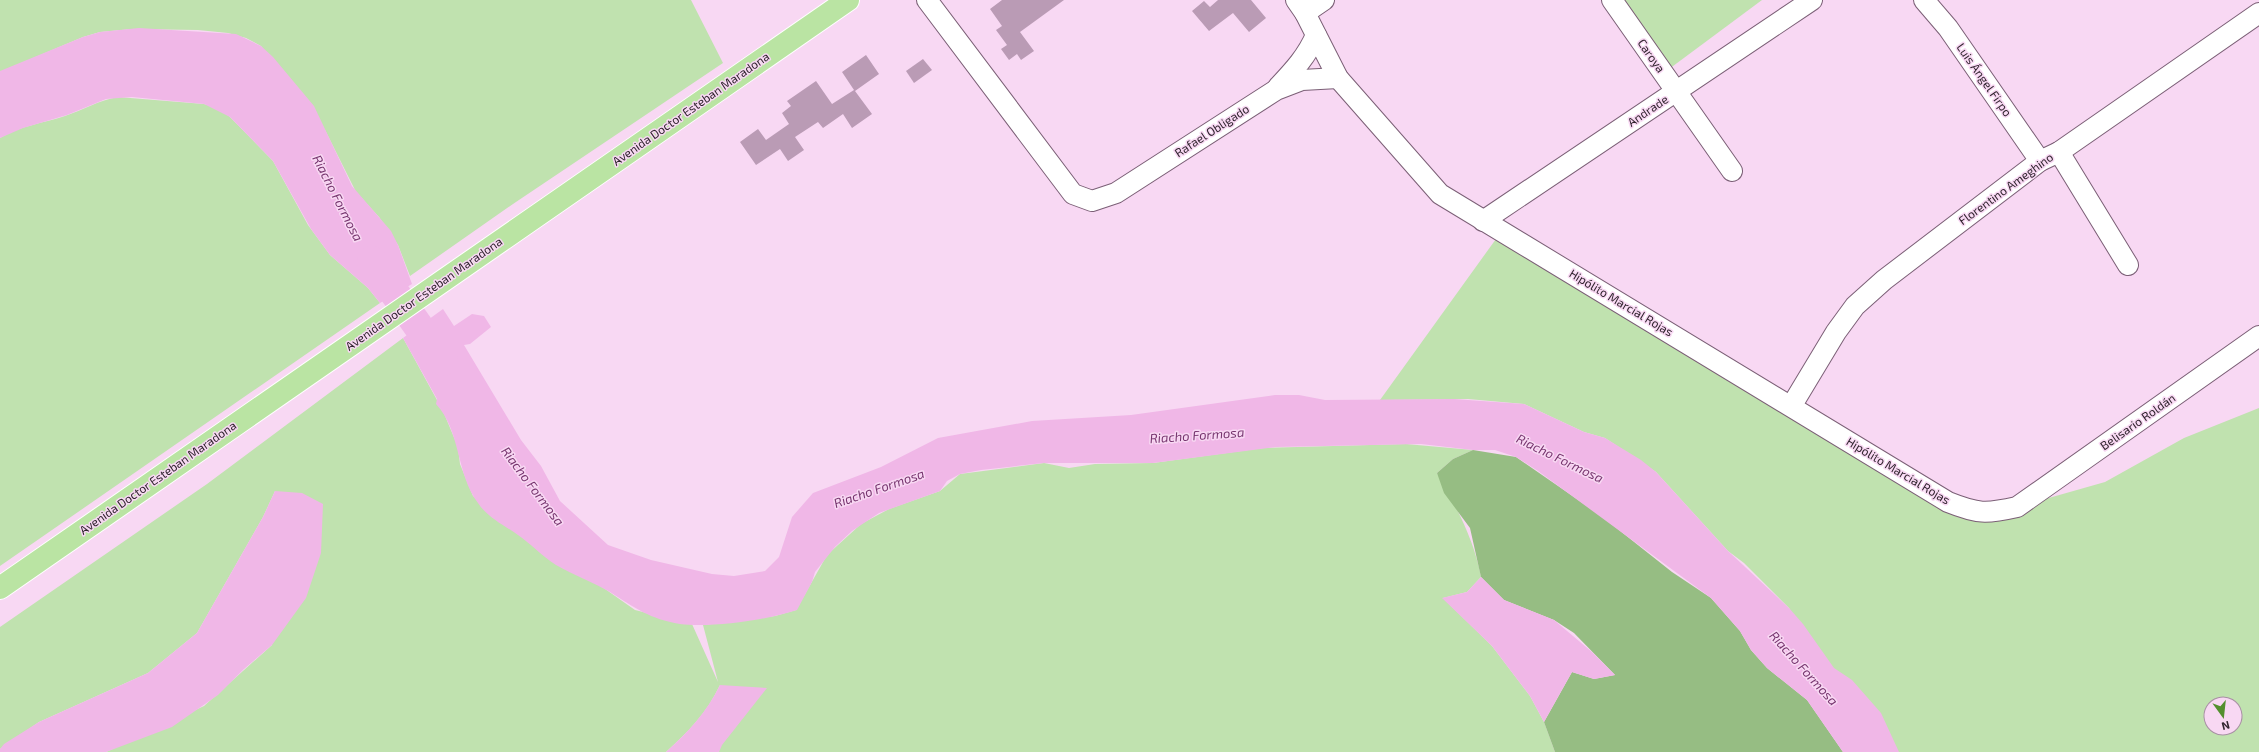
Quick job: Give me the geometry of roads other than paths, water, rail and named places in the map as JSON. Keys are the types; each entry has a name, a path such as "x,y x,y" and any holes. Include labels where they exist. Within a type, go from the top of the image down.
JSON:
{"main road":[{"name":"Avenida Doctor Esteban Maradona","path":"0,588 848,0"}],"street":[{"name":"Rafael Obligado","path":"927,0 1073,194 1092,201 1116,193 1276,90 1302,80 1338,78"},
{"path":"1301,6 1324,0"},
{"name":"Caroya","path":"1612,0 1732,171"},
{"name":"Andrade","path":"1483,221 1812,0"},
{"name":"Luis Ángel Firpo","path":"1924,0 1948,28 2040,161"},
{"name":"Hipólito Marcial Rojas","path":"1301,6 1338,78 1440,194 1792,406 1948,502 1966,509 1989,513 2017,507"},
{"name":"Florentino Ameghino","path":"1792,406 1836,332 1855,306 1884,280 2040,161 2059,152 2259,13"},
{"path":"1276,90 1300,64 1310,50 1316,35"},
{"path":"2059,152 2128,265"},
{"name":"Belisario Roldán","path":"2017,507 2259,336"}],"water":[{"path":"139,28 236,34 261,46 273,57 314,106 352,186 391,231 398,245 412,284 380,303 368,288 330,255 311,229 273,161 230,117 204,104 132,97 106,99 67,115 23,128 0,138 0,71 83,37 100,32"},
{"path":"443,309 454,326 472,314 484,316 491,327 470,344 464,345 521,440 541,466 560,501 608,545 651,560 712,574 734,576 765,571 779,557 792,517 813,493 881,467 938,438 1032,421 1131,415 1275,395 1299,395 1325,400 1454,399 1524,404 1584,432 1605,438 1641,460 1656,472 1728,551 1789,608 1803,624 1834,668 1852,680 1881,713 1899,752 1843,752 1807,700 1767,668 1751,650 1740,631 1711,598 1538,471 1516,457 1495,450 1473,450 1421,444 1276,447 1153,463 1044,463 981,470 960,474 947,481 940,491 879,513 852,531 835,547 815,572 812,582 797,610 755,620 723,624 693,625 669,622 651,616 635,608 603,588 556,565 523,539 491,517 478,503 471,492 466,479 450,427 436,404 437,399 403,338"},
{"path":"275,491 302,493 323,504 321,553 306,598 272,645 244,669 218,695 172,727 106,752 0,752 0,749 4,744 39,722 148,673 197,633 263,517"},
{"path":"1481,577 1504,600 1554,620 1592,652 1615,675 1594,679 1572,672 1544,722 1530,696 1492,646 1442,598 1467,592"},
{"path":"720,685 767,688 722,745 719,752 666,752 682,737 703,713"}],"waterway":[{"name":"Riacho Formosa","path":"372,261 443,361"}]}
